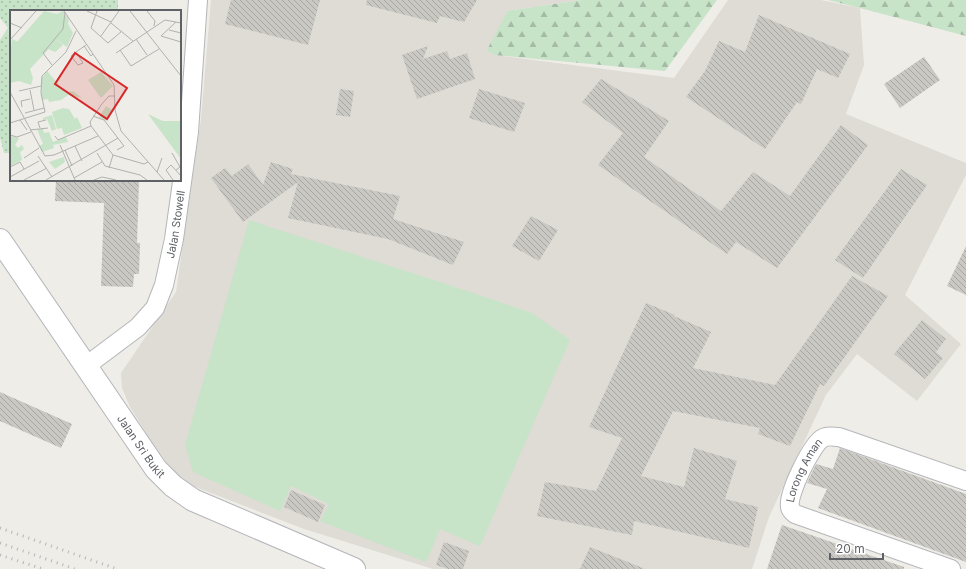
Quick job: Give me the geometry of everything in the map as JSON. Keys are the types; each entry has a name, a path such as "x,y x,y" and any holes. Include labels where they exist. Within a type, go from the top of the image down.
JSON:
{"street":[{"name":"Jalan Stowell","path":"86,366 138,327 155,308 164,285 174,239 189,132 198,0"},
{"name":"Jalan Sri Bukit","path":"0,240 156,469 173,486 193,500 354,569"},
{"name":"Lorong Aman","path":"951,569 795,514 789,506 792,492 811,451 821,438 827,436 839,437 966,481"}],"shaded area":[{"path":"211,0 582,0 507,11 488,50 494,55 674,78 728,0 821,0 860,8 864,65 846,114 966,163 966,175 905,295 961,344 917,401 857,354 826,395 769,517 752,569 433,569 304,529 180,481 151,441 130,407 122,388 121,373 176,292 201,119"}],"green space":[{"path":"0,0 118,0 118,10 10,10 10,153 4,153 0,137 0,40 8,28 0,18"},
{"path":"582,0 717,0 665,71 494,55 487,50 507,11"},
{"path":"828,0 966,0 966,36 860,8"},
{"path":"249,220 532,313 570,340 480,546 440,529 426,562 320,521 329,504 291,486 280,511 193,472 185,445"}],"building":[{"path":"231,0 320,0 308,45 225,24"},
{"path":"367,0 477,0 464,22 440,16 437,23 366,5"},
{"path":"759,15 850,54 838,78 817,69 801,104 797,102 765,149 686,97 705,71 719,41 745,52"},
{"path":"428,46 423,59 447,51 450,59 467,53 475,79 417,99 402,55"},
{"path":"924,57 940,80 900,108 884,84"},
{"path":"601,79 669,121 644,157 721,211 753,172 790,196 841,125 868,145 777,268 736,242 727,254 598,165 623,133 582,102"},
{"path":"340,89 354,91 350,117 336,115"},
{"path":"479,89 525,103 514,132 469,118"},
{"path":"271,162 293,169 291,174 400,196 393,219 464,242 453,265 388,239 288,218 298,182 243,222 211,178 225,168 232,176 248,164 263,185"},
{"path":"901,169 927,185 863,278 835,260"},
{"path":"56,181 139,181 137,243 140,243 139,274 134,274 133,287 101,286 104,203 55,201"},
{"path":"531,216 558,230 539,261 512,246"},
{"path":"966,246 966,295 947,286"},
{"path":"852,276 888,296 824,386 820,384 790,446 758,434 760,428 673,411 641,476 684,487 694,448 737,461 725,499 758,507 749,548 634,521 632,535 537,516 545,482 596,491 622,438 589,427 646,303 711,332 693,368 775,385"},
{"path":"922,320 946,339 936,352 943,358 925,379 894,354"},
{"path":"0,392 72,424 61,448 0,421"},
{"path":"840,448 966,494 966,562 818,508 827,489 807,483 816,464 833,469"},
{"path":"291,490 325,505 318,522 284,507"},
{"path":"782,525 904,567 904,569 767,569"},
{"path":"444,542 469,551 463,569 448,569 436,565"},
{"path":"590,547 643,568 643,569 580,569"}],"railway":[{"path":"0,528 117,569"},
{"path":"0,543 75,569"},
{"path":"0,555 43,569"}]}
